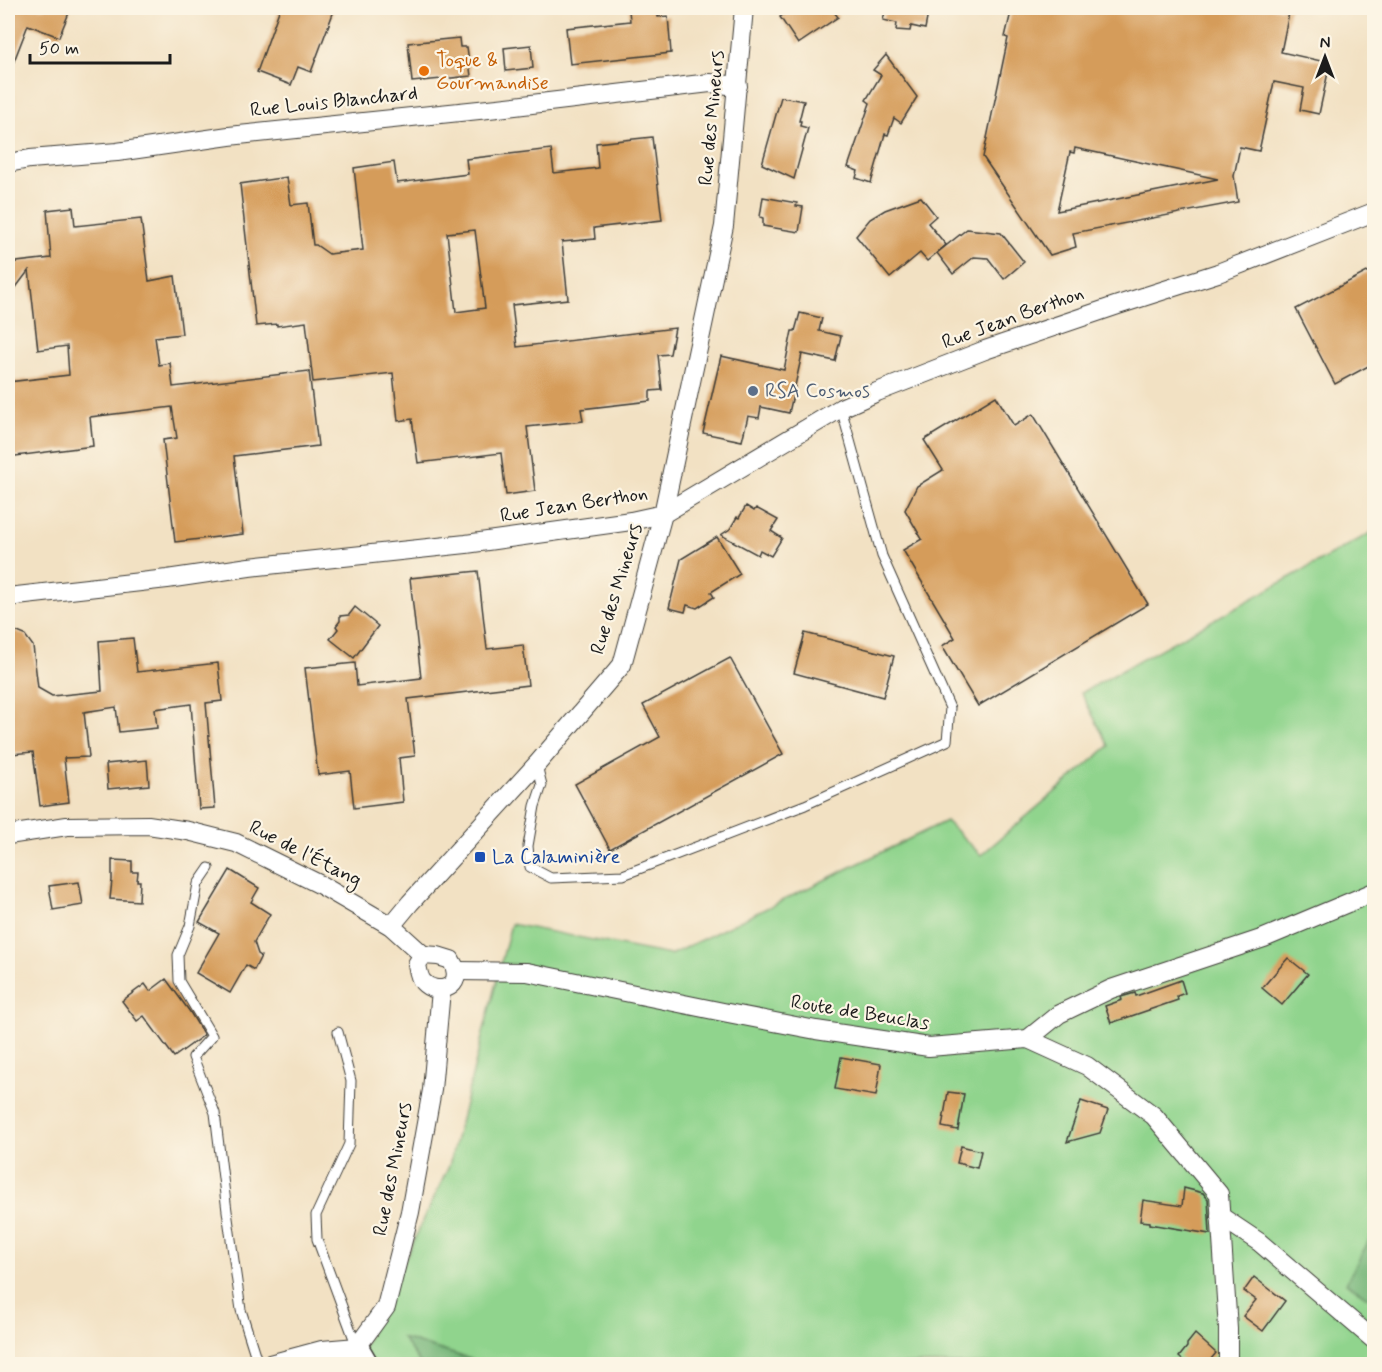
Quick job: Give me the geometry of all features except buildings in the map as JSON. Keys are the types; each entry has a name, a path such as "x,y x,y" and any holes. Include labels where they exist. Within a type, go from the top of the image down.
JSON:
{"street":[{"name":"Rue des Mineurs","path":"391,926 537,764 622,665 663,514 724,226 744,8"},
{"name":"Rue Louis Blanchard","path":"8,163 117,152 229,136 710,83 738,86"},
{"name":"Rue Jean Berthon","path":"8,597 249,567 466,544 631,521 663,514 840,408 985,350 1218,273 1374,212"},
{"name":"Rue de l'Étang","path":"8,835 67,826 148,825 188,831 236,843 319,884 391,926 423,955 451,960 456,971"},
{"path":"1228,1365 1228,1329 1219,1194 1154,1116 1087,1066 1028,1039 1059,1014 1111,988 1264,938 1374,892"},
{"path":"423,955 417,964 418,972 423,982 432,989 448,988 454,981 456,971"},
{"name":"Route de Beuclas","path":"456,971 528,972 739,1016 928,1047 1028,1039"},
{"name":"Rue des Mineurs","path":"362,1356 386,1306 410,1212 432,1090 441,990"},
{"path":"1220,1216 1259,1242 1374,1340"},
{"path":"270,1365 321,1350 362,1356"}],"lane":[{"path":"537,764 542,785 535,806 528,846 530,867 551,878 622,875 805,805 947,741 950,708 882,556 840,408"},
{"path":"209,868 198,884 190,926 178,955 179,981 212,1036 193,1057 215,1113 226,1211 241,1310 258,1365"},
{"path":"338,1032 351,1081 349,1143 316,1215 317,1239 362,1356"}],"green space":[{"path":"1374,531 1374,1364 335,1364 360,1354 449,1166 511,924 670,955 946,821 981,855 1109,746 1081,693"},
{"path":"1374,1231 1374,1301 1346,1283"},
{"path":"402,1338 486,1364 421,1364"}],"place":[{"name":"Toque & Gourmandise","path":"424,71"},
{"name":"RSA Cosmos","path":"753,391"},
{"name":"La Calaminière","path":"480,857"}]}
